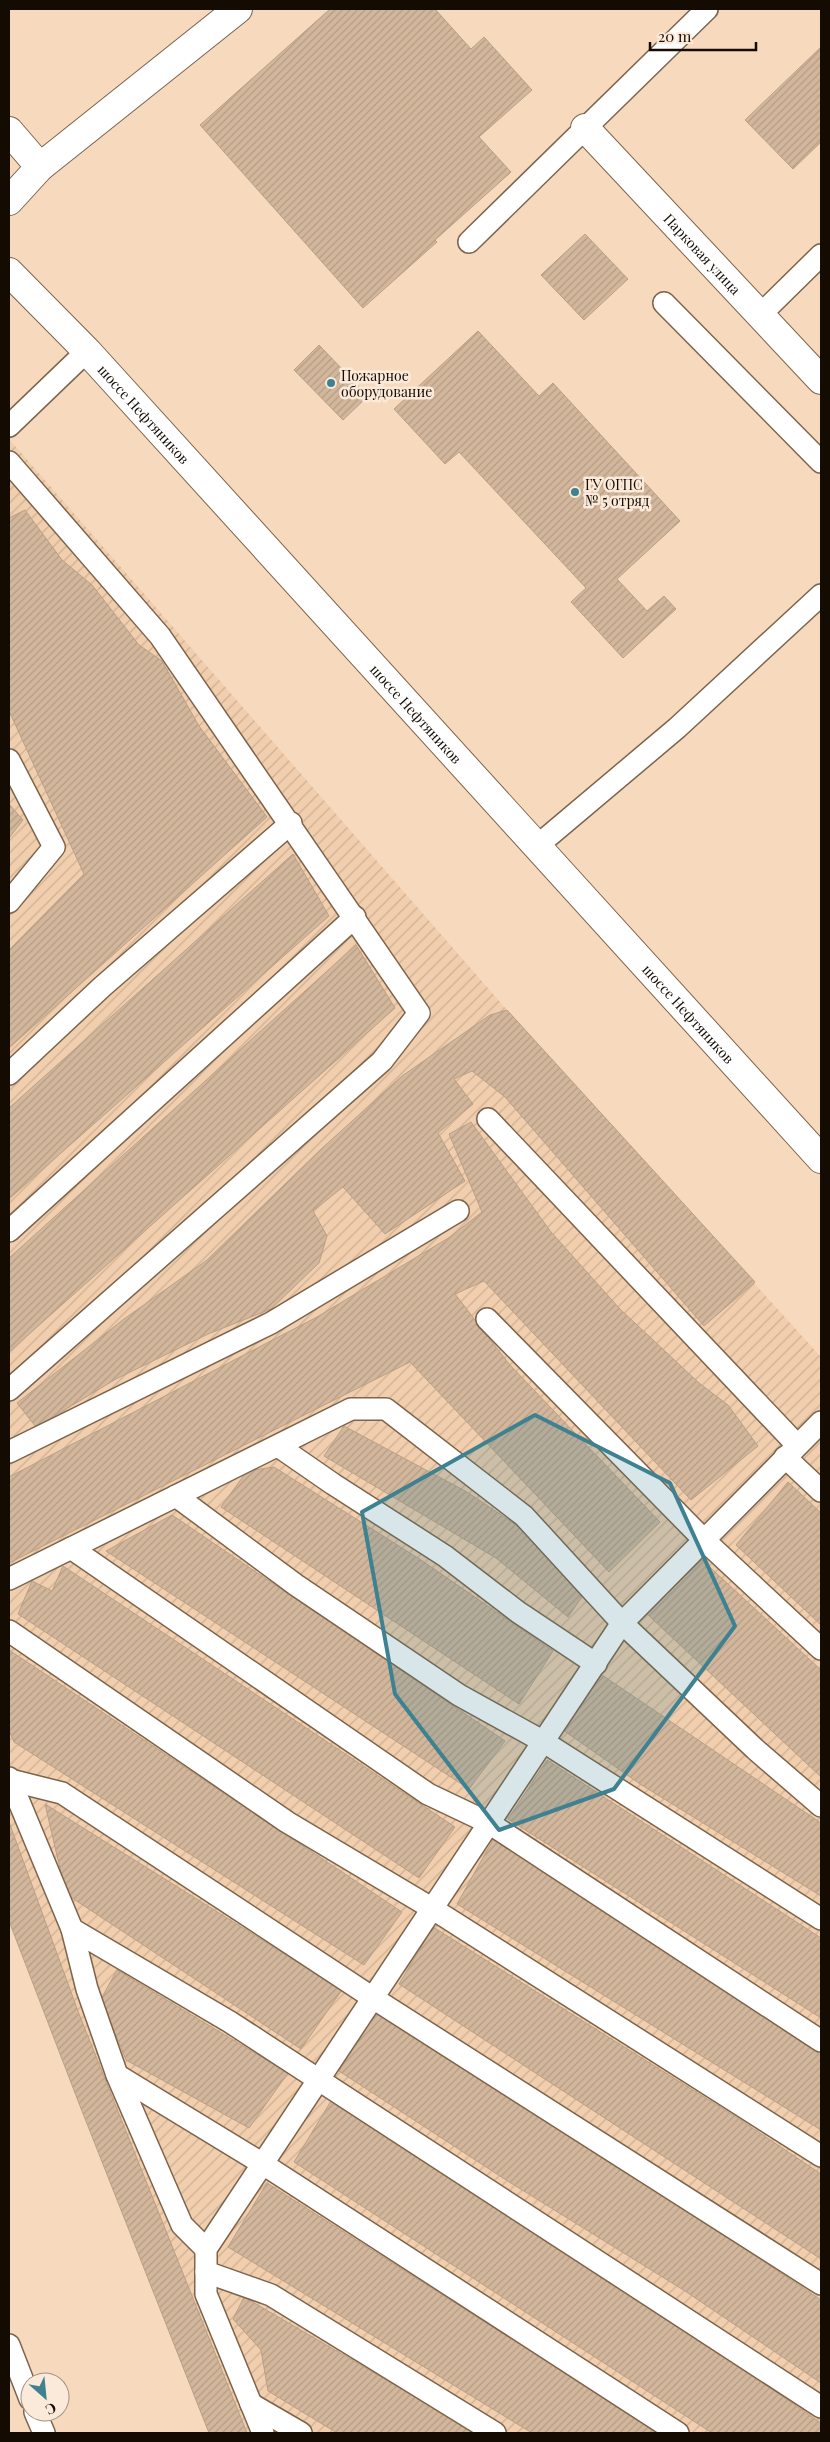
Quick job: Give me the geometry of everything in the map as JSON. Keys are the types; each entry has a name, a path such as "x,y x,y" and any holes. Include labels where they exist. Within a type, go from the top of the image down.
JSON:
{"main road":[{"path":"9,201 40,167 238,9"},
{"name":"Парковая улица","path":"585,128 821,380"},
{"path":"9,131 40,167"},
{"name":"шоссе Нефтяников","path":"9,272 87,351 821,1160"}],"lane":[{"path":"469,242 707,9"},
{"path":"760,315 821,255"},
{"path":"664,303 821,462"},
{"path":"9,426 87,351"},
{"path":"9,462 160,636 291,823 419,1013 382,1061 9,1390"},
{"path":"537,846 677,728 821,594"},
{"path":"9,760 54,847 9,902"},
{"path":"9,1074 103,986 291,823"},
{"path":"9,1231 355,917"},
{"path":"488,1119 791,1451 821,1491"},
{"path":"9,1452 270,1323 458,1211"},
{"path":"487,1319 704,1540 821,1649"},
{"path":"9,1578 350,1409 386,1409 524,1516 622,1624 755,1749 821,1806"},
{"path":"263,2433 206,2294 206,2250 622,1624 821,1422"},
{"path":"278,1446 445,1556 518,1612 596,1664"},
{"path":"176,1496 296,1585 459,1695 544,1742 821,1919"},
{"path":"71,1548 428,1794 489,1823 821,2041"},
{"path":"9,1631 287,1822 433,1909 821,2156"},
{"path":"9,1779 72,1929 87,1989 117,2075 182,2225 206,2250"},
{"path":"9,1779 62,1793 373,1998 821,2284"},
{"path":"72,1929 230,2022 320,2079 821,2407"},
{"path":"117,2075 263,2164 678,2433"},
{"path":"206,2272 271,2295 495,2433"},
{"path":"9,2345 20,2373"},
{"path":"251,2404 301,2433"}],"highlighted area":[{"path":"535,1415 670,1483 735,1626 614,1789 499,1830 395,1694 362,1512"}],"shaded area":[{"path":"9,439 507,1010 821,1357 821,2433 209,2433 9,1921"}],"building":[{"path":"330,9 435,9 471,49 484,37 532,90 479,137 511,172 363,308 200,125"},
{"path":"821,47 821,142 793,169 745,120"},
{"path":"585,234 628,279 584,320 541,275"},
{"name":"ГУ ОГПС № 5 отряд","path":"478,331 539,396 553,383 680,521 617,579 647,611 664,596 676,609 623,658 571,602 586,588 459,452 445,464 394,409"},
{"name":"Пожарное оборудование","path":"319,345 368,396 343,420 294,370"},
{"path":"25,510 62,560 92,585 139,645 162,661 199,726 267,817 9,1048 9,950 84,874 9,711 9,518"},
{"path":"9,804 23,820 9,838"},
{"path":"293,854 329,916 9,1199 9,1108"},
{"path":"356,945 395,1008 9,1352 9,1258"},
{"path":"507,1010 755,1282 704,1326 505,1097 472,1071 454,1079 473,1104 438,1133 465,1181 385,1234 343,1187 313,1211 327,1236 319,1263 271,1309 208,1334 116,1379 36,1427 17,1403 124,1319 207,1260 319,1151 402,1076 490,1015"},
{"path":"471,1122 551,1232 620,1309 699,1383 728,1405 758,1446 691,1500 484,1281 455,1294 509,1364 660,1522 609,1572 410,1362 9,1563 9,1477 317,1317 450,1237 482,1212 449,1134"},
{"path":"344,1426 467,1492 525,1531 582,1597 568,1617 496,1558 324,1456"},
{"path":"274,1467 421,1560 553,1651 519,1704 221,1507 247,1471"},
{"path":"788,1482 821,1513 821,1625 736,1545"},
{"path":"172,1515 505,1741 469,1789 106,1551"},
{"path":"702,1560 821,1670 821,1777 646,1613"},
{"path":"63,1566 455,1827 419,1878 18,1614 32,1581 52,1591"},
{"path":"9,1650 402,1912 364,1965 14,1742 9,1730"},
{"path":"599,1673 821,1823 821,1896 640,1784 563,1730"},
{"path":"547,1760 821,1938 821,2018 508,1819"},
{"path":"45,1804 342,1990 301,2049 66,1894"},
{"path":"9,1822 79,2014 247,2433 209,2433 80,2106 9,1921"},
{"path":"494,1838 821,2055 821,2130 457,1904"},
{"path":"433,1927 739,2119 821,2174 821,2259 399,1984"},
{"path":"117,1970 288,2073 249,2128 126,2060 101,1999"},
{"path":"376,2012 653,2187 821,2300 821,2383 685,2291 506,2180 339,2071"},
{"path":"331,2101 709,2346 821,2423 821,2433 712,2433 294,2162"},
{"path":"267,2183 659,2433 532,2433 228,2247"},
{"path":"244,2297 474,2433 337,2433 268,2391 261,2350 233,2319"}],"place":[{"name":"Пожарное оборудование","path":"331,383"},
{"name":"ГУ ОГПС № 5 отряд","path":"575,492"}]}
